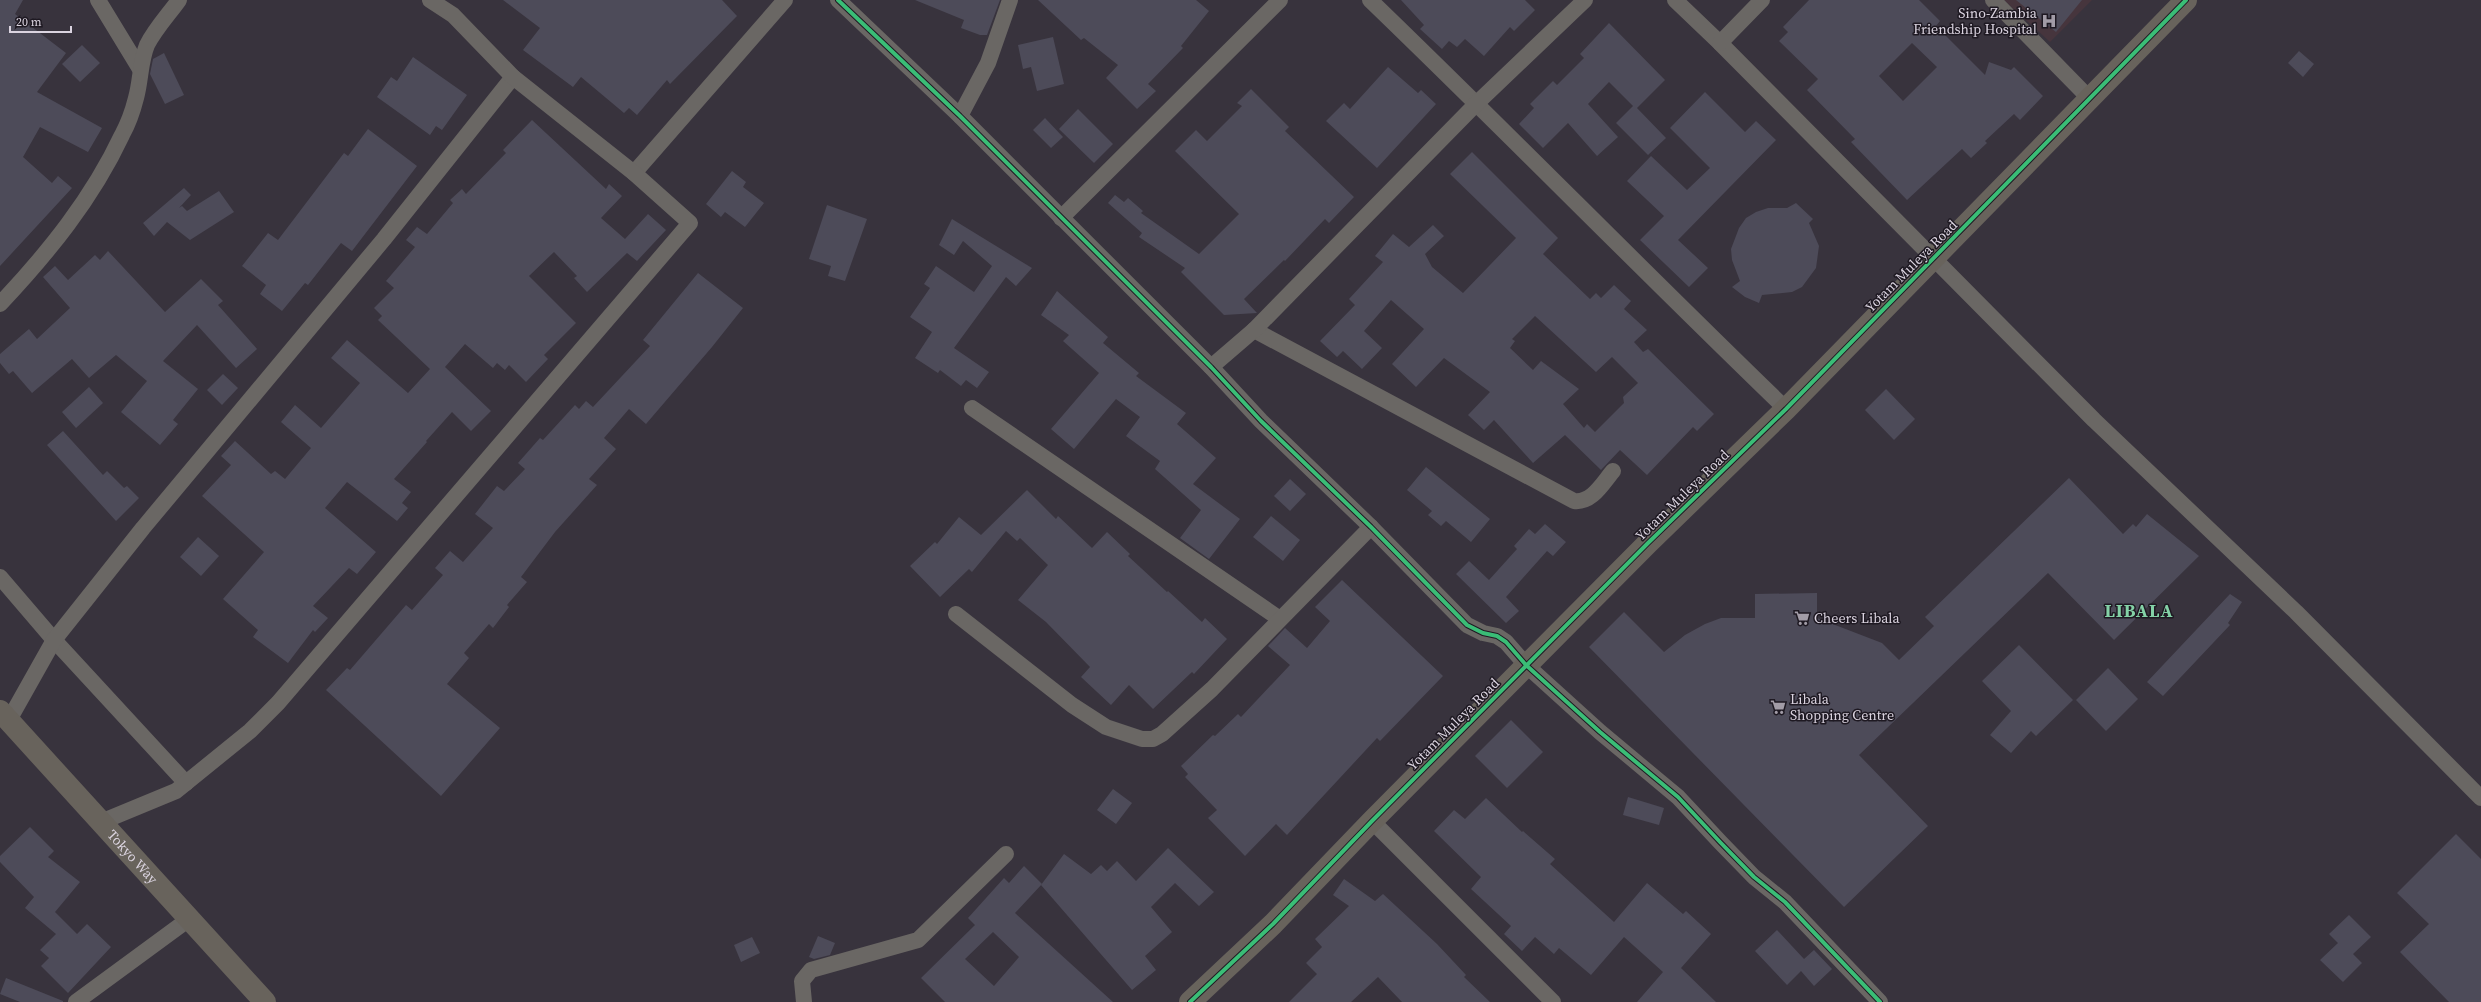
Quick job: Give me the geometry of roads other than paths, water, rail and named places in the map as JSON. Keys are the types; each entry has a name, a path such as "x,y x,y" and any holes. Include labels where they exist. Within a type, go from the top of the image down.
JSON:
{"street":[{"path":"98,0 140,69"},
{"path":"0,304 32,270 72,220 101,175 123,134 137,97 140,69 148,44 179,0"},
{"path":"101,822 158,799 186,783 250,732 278,703 690,223 634,173 513,77 453,15 430,0"},
{"path":"634,173 785,0"},
{"path":"838,0 960,116 1211,367 1261,421 1371,527 1467,625 1483,633 1497,636 1506,642 1526,665 1639,766 1678,797 1754,877 1785,902 1880,1002"},
{"path":"960,116 988,63 1010,0"},
{"path":"1061,218 1280,0"},
{"path":"1370,0 1477,103 1640,268 1786,409"},
{"path":"1211,367 1254,330 1477,103 1585,0"},
{"path":"1674,0 1720,43 1935,258 2094,420 2296,612 2481,798"},
{"path":"1720,43 1762,0"},
{"path":"1993,0 2090,99"},
{"name":"Yotam Muleya Road","path":"1190,1002 1273,924 1526,665 1786,409 2186,0"},
{"path":"4,716 54,640 158,510 384,239 513,77"},
{"path":"1254,330 1574,501 1582,502 1589,498 1613,471"},
{"path":"972,408 1280,619"},
{"path":"956,614 1072,705 1106,727 1142,739 1153,739 1176,723 1212,690 1371,527"},
{"path":"0,577 54,640 186,783"},
{"name":"Tokyo Way","path":"4,716 264,1002"},
{"path":"1372,821 1553,1002"},
{"path":"804,1002 802,981 811,970 918,940 1006,854"},
{"path":"76,1002 189,919"}],"place":[{"name":"Sino-Zambia Friendship Hospital","path":"2049,21"},
{"name":"Cheers Libala","path":"1802,618"},
{"name":"Libala Shopping Centre","path":"1778,707"}],"district":[{"name":"LIBALA","path":"2139,611"}]}
